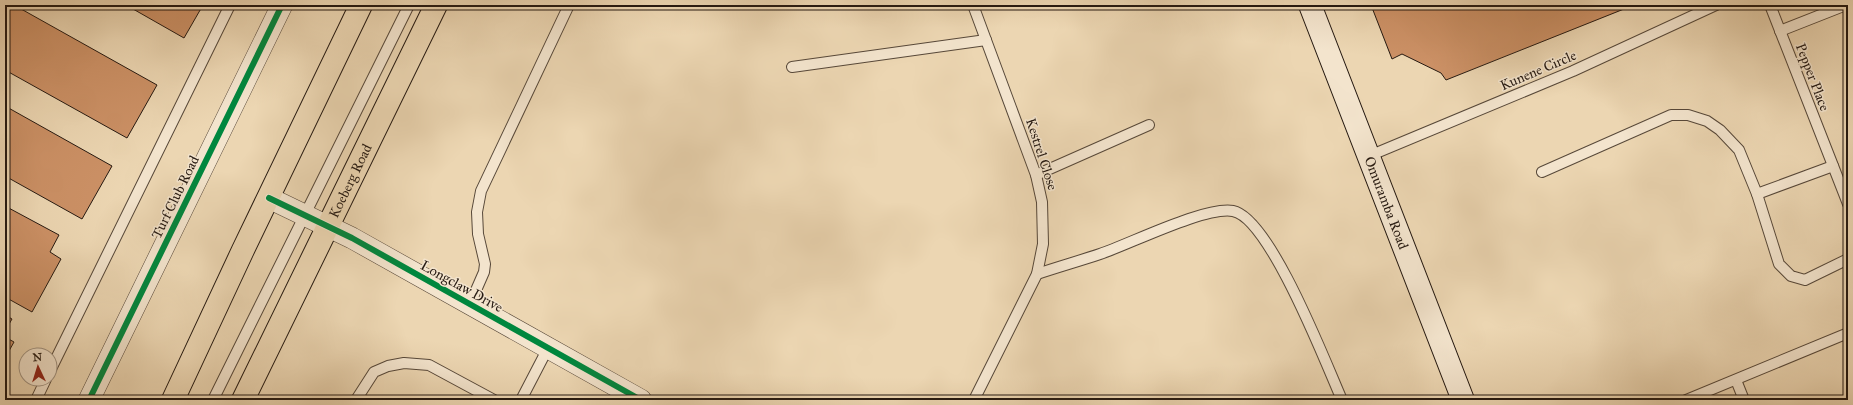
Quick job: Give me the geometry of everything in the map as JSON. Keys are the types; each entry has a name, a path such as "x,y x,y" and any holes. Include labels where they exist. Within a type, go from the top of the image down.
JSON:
{"main road":[{"path":"173,400 361,5"},
{"name":"Koeberg Road","path":"243,400 436,5"},
{"name":"Omuramba Road","path":"1310,5 1463,400"}],"street":[{"name":"Turf Club Road","path":"88,400 282,5"},
{"name":"Longclaw Drive","path":"269,198 328,226 641,400"}],"lane":[{"path":"58,355 230,5"},
{"path":"213,400 409,5"},
{"path":"470,304 484,272 485,264 478,234 477,212 481,191 569,5"},
{"name":"Kestrel Close","path":"973,5 1036,175 1042,202 1043,244 1037,274 974,400"},
{"name":"Kunene Circle","path":"1369,156 1573,71 1716,5"},
{"name":"Pepper Place","path":"1770,5 1848,204"},
{"path":"1780,31 1846,5"},
{"path":"792,67 986,40"},
{"path":"1542,172 1671,115 1688,115 1707,121 1720,130 1739,150 1757,194 1779,264 1791,276 1805,280 1848,259"},
{"path":"1036,175 1149,125"},
{"path":"1757,194 1834,166"},
{"path":"1037,274 1101,254 1199,215 1221,211 1233,211 1241,214 1253,225 1288,278 1342,400"},
{"path":"1686,400 1848,333"},
{"path":"521,400 548,348"},
{"path":"356,400 374,372 388,366 404,363 429,365 494,400"},
{"path":"1736,380 1744,400"},
{"path":"36,400 42,387"}],"building":[{"path":"5,5 14,5 157,85 127,138 5,70"},
{"path":"126,5 203,5 184,38"},
{"path":"1371,5 1634,5 1446,80 1441,73 1402,54 1392,59"},
{"path":"5,106 112,166 82,219 5,176"},
{"path":"5,206 59,235 50,252 61,259 32,312 5,297"},
{"path":"5,315 12,319 5,331"},
{"path":"5,337 14,342 5,358"}],"cycle path":[{"path":"89,400 282,5"},
{"path":"269,198 352,238 641,400"}]}
